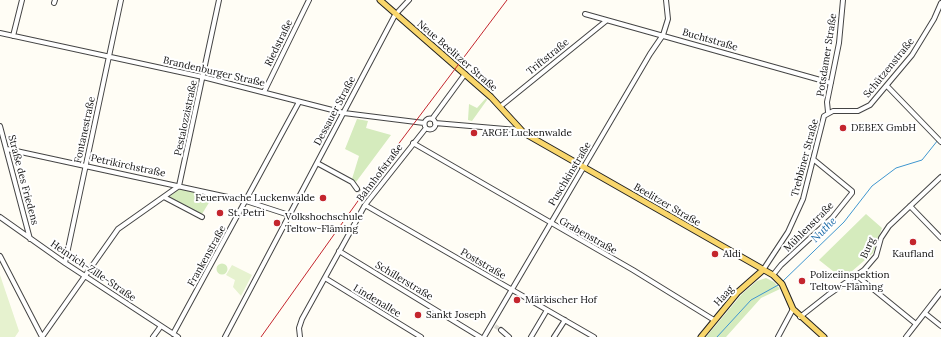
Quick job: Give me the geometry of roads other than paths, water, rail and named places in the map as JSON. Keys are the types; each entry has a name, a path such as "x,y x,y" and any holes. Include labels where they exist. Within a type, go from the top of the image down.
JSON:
{"main road":[{"name":"Neue Beelitzer Straße","path":"383,1 395,14 466,74 501,106 519,128"},
{"name":"Beelitzer Straße","path":"519,128 524,133 773,275 781,283 793,309 800,317 824,337"},
{"name":"Haag","path":"701,337 738,292 763,270"}],"street":[{"path":"13,36 22,0"},
{"name":"Fontanestraße","path":"65,262 121,0"},
{"name":"Pestalozzistraße","path":"179,186 219,0"},
{"name":"Riedstraße","path":"264,92 309,0"},
{"name":"Dessauer Straße","path":"225,337 395,14 409,0"},
{"name":"Puschkinstraße","path":"484,337 493,326 511,290 650,54 663,35 668,19 666,0"},
{"name":"Potsdamer Straße","path":"828,112 827,102 839,43 843,0"},
{"name":"Schützenstraße","path":"828,112 854,112 864,109 887,86 922,41 941,2"},
{"name":"Buchtstraße","path":"585,14 831,82"},
{"name":"Triftstraße","path":"501,106 606,21"},
{"name":"Brandenburger Straße","path":"0,33 203,77 344,113 424,123"},
{"path":"435,123 433,128 426,128 424,123 426,120 432,119 466,74"},
{"path":"887,86 941,142"},
{"name":"Frankenstraße","path":"173,334 299,102"},
{"name":"Trebbiner Straße","path":"763,270 788,232 800,206 822,120 828,112"},
{"path":"432,119 435,123 517,130 519,128"},
{"name":"Straße des Friedens","path":"0,126 30,239"},
{"name":"Bahnhofstraße","path":"300,337 299,328 302,319 365,205 426,128"},
{"name":"Grabenstraße","path":"413,143 550,224 633,270 714,320"},
{"name":"Petrikirchstraße","path":"7,149 246,201"},
{"name":"Mühlenstraße","path":"773,275 832,218 852,193 852,191 813,159"},
{"path":"316,163 352,182 357,189"},
{"name":"Burg","path":"800,317 828,295 857,276 871,263 881,238 889,226 941,177"},
{"path":"0,256 42,337 118,230 179,186"},
{"path":"164,197 202,217"},
{"path":"246,201 289,215"},
{"name":"Poststraße","path":"365,205 594,337"},
{"path":"910,206 941,238"},
{"name":"Heinrich-Zille-Straße","path":"0,216 30,239 178,337"},
{"name":"Schillerstraße","path":"339,251 480,337"},
{"path":"857,276 916,324"},
{"name":"Lindenallee","path":"325,278 421,337"},
{"path":"906,337 926,314 941,292"},
{"path":"778,337 793,309"},
{"path":"531,337 547,310"},
{"path":"926,314 941,326"},
{"path":"554,337 565,320"},
{"path":"153,337 161,326"},
{"path":"501,330 509,337"}],"waterway":[{"name":"Nuthe","path":"782,282 844,222 872,186 896,168 922,160 938,140"},
{"name":"Nuthe","path":"717,337 751,300 780,284"}],"tunnel":[{"path":"357,189 370,198"},
{"path":"495,326 501,330"}],"railway":[{"path":"261,337 400,142 507,0"}],"place":[{"name":"DEBEX GmbH","path":"843,128"},
{"name":"ARGE Luckenwalde","path":"474,133"},
{"name":"Feuerwache Luckenwalde","path":"323,198"},
{"name":"St. Petri","path":"220,213"},
{"name":"Volkshochschule Teltow-Fläming","path":"277,223"},
{"name":"Kaufland","path":"913,242"},
{"name":"Aldi","path":"715,254"},
{"name":"Polizeiinspektion Teltow-Fläming","path":"802,281"},
{"name":"Märkischer Hof","path":"517,300"},
{"name":"Sankt Joseph","path":"418,315"}]}
